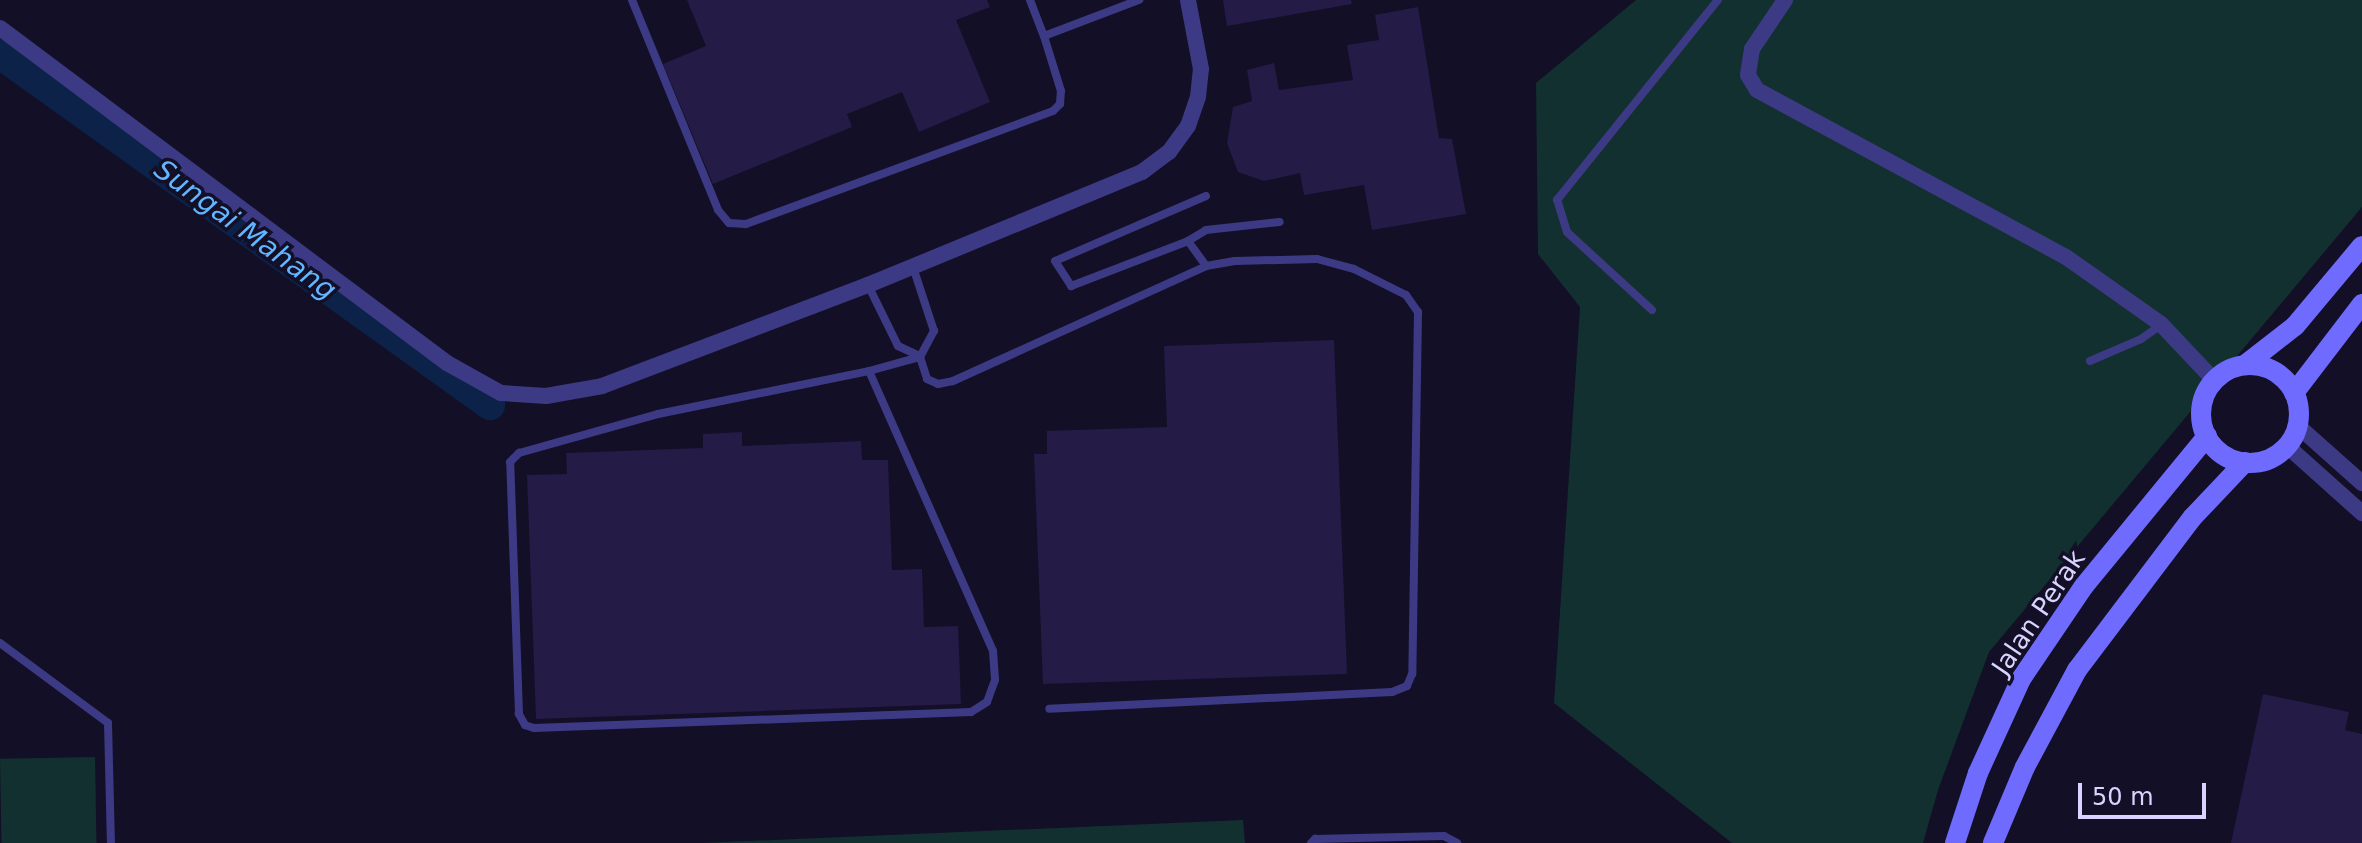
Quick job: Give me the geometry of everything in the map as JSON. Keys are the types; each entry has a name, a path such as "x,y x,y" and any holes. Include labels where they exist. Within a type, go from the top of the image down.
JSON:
{"main road":[{"path":"2245,365 2274,371 2294,393 2298,426 2287,446 2268,459 2245,462 2216,449 2207,436 2202,407 2214,380 2245,365 2295,326 2362,246"},
{"path":"2294,393 2362,304"},
{"name":"Jalan Perak","path":"1955,843 1978,773 2021,679 2084,586 2207,436"},
{"path":"1993,843 2025,767 2077,670 2192,518 2245,462"}],"street":[{"path":"0,28 447,363 501,393 546,396 602,386 868,285 1142,172 1169,152 1188,126 1198,97 1200,57 1188,0"},
{"path":"1785,0 1752,49 1748,75 1757,90 2066,257 2161,324 2214,380"},
{"path":"2298,426 2362,483"},
{"path":"2287,446 2362,513"}],"lane":[{"path":"632,0 718,210 729,223 746,224 1053,111 1060,104 1061,91 1030,0"},
{"path":"1044,36 1139,0"},
{"path":"1652,310 1567,232 1557,200 1718,0"},
{"path":"1206,196 1058,257 1056,265 1066,283 1075,286 1188,241 1206,230 1280,222"},
{"path":"1188,241 1206,266"},
{"path":"868,285 898,346 920,357 927,379 938,384 953,381 1206,266 1263,259 1317,259 1354,269 1386,284 1406,295 1418,312 1412,674 1407,686 1392,692 1049,709"},
{"path":"869,371 993,651 995,680 987,702 971,712 534,728 525,725 519,714 510,462 519,453 658,414 869,371 920,357 934,331 913,267"},
{"path":"2090,361 2141,339 2161,324"},
{"path":"0,643 108,723 111,843"},
{"path":"1311,843 1315,839 1444,836 1457,843"}],"green space":[{"path":"1636,0 2362,0 2362,207 1989,652 1938,790 1923,843 1732,843 1554,703 1580,307 1538,254 1536,83"},
{"path":"95,757 97,843 1,843 0,759"},
{"path":"1243,820 1245,843 701,843"}],"building":[{"path":"687,0 987,0 990,7 956,20 990,102 919,132 902,92 847,114 852,127 713,184 663,64 706,46"},
{"path":"1223,0 1351,0 1352,4 1227,26"},
{"path":"1418,7 1439,138 1452,139 1466,214 1372,230 1364,185 1304,195 1300,173 1264,181 1238,172 1227,143 1233,107 1252,101 1247,70 1274,63 1279,90 1353,80 1347,45 1379,40 1375,15"},
{"path":"1334,340 1347,674 1043,684 1034,454 1047,454 1047,431 1167,427 1164,346"},
{"path":"742,432 742,446 861,441 862,460 888,460 892,570 922,569 924,627 958,626 961,704 536,719 527,475 567,474 566,453 703,448 703,434"},
{"path":"2263,694 2349,712 2345,730 2362,734 2362,843 2231,843"}],"waterway":[{"name":"Sungai Mahang","path":"0,54 490,405"}]}
